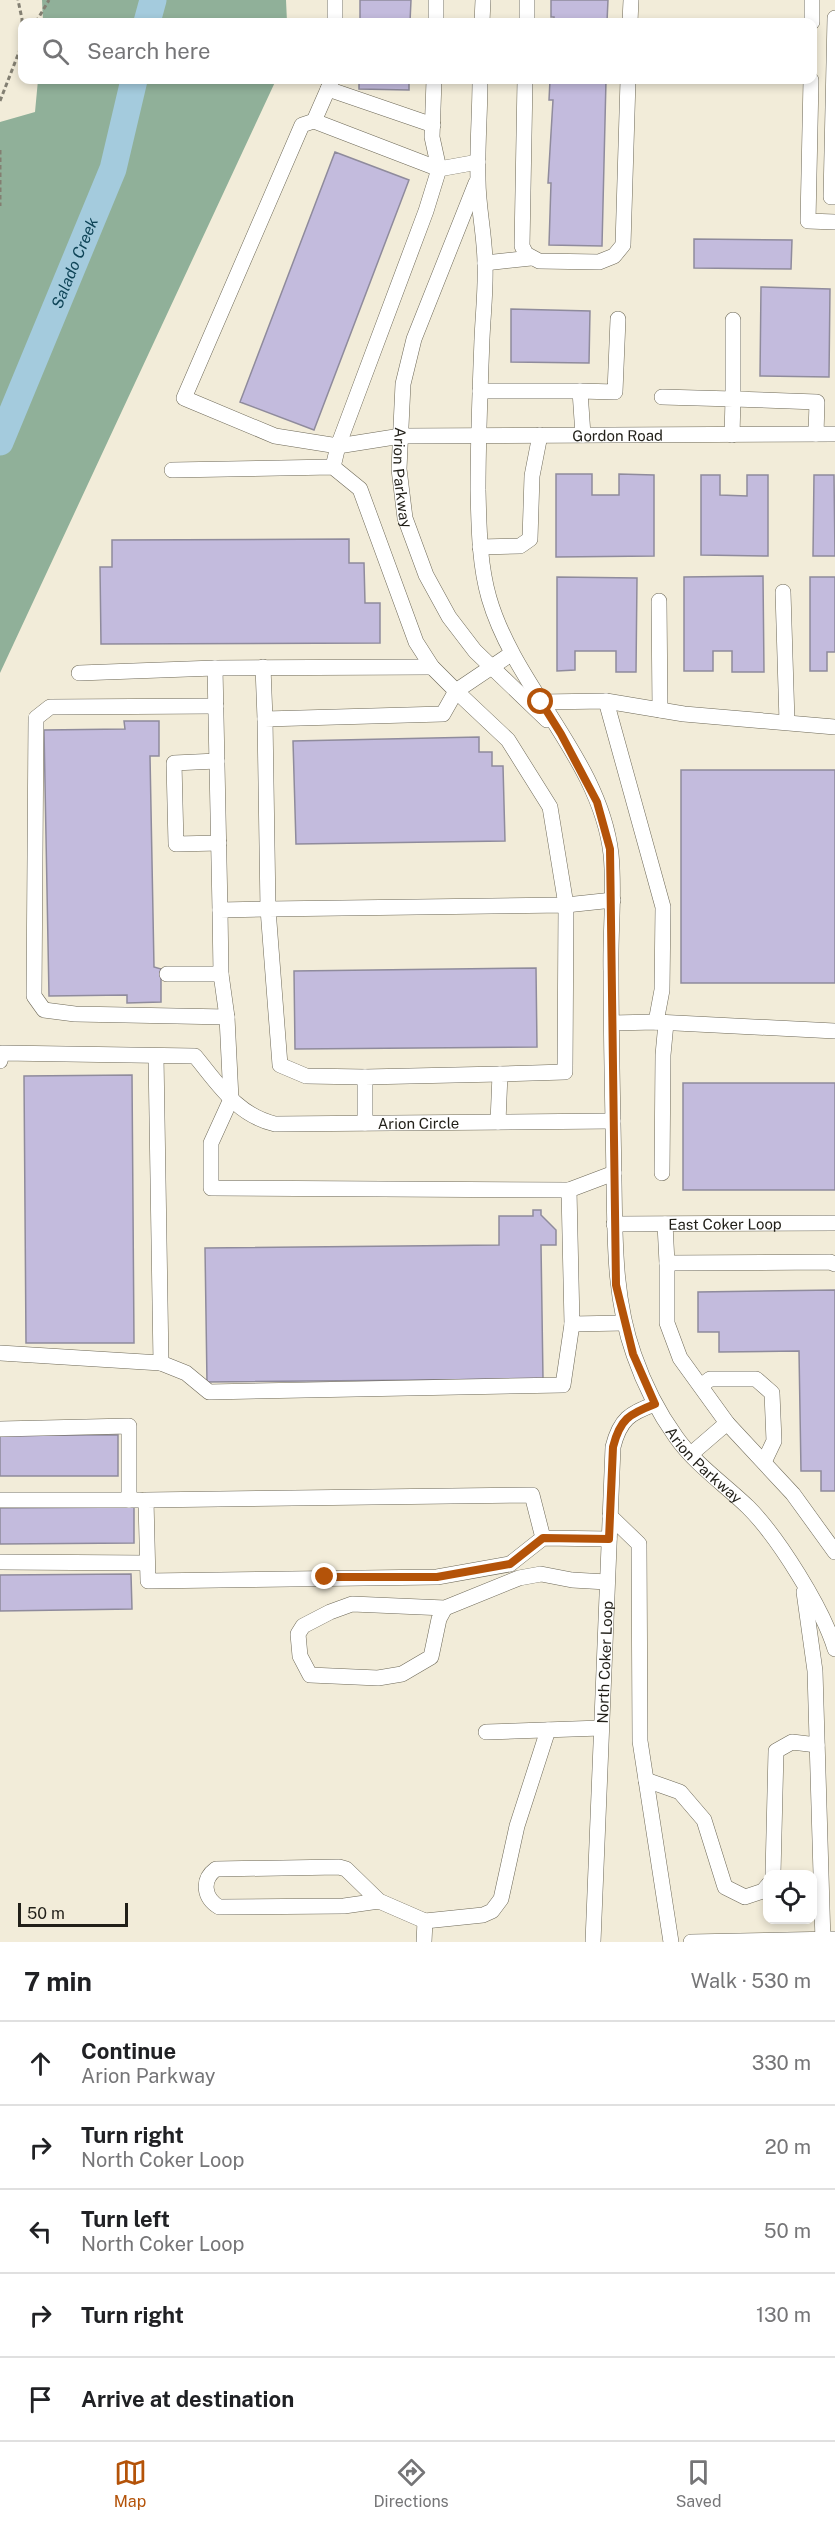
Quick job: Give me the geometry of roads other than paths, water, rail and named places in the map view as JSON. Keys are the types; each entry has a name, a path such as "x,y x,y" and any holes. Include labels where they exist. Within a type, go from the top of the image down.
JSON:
{"street":[{"path":"335,0 335,18"},
{"path":"436,0 436,18"},
{"path":"482,18 483,0"},
{"path":"527,0 527,18"},
{"path":"630,18 631,0"},
{"path":"812,0 812,18"},
{"path":"835,18 831,197 835,197"},
{"path":"433,125 330,84 314,122 438,169 478,162"},
{"path":"333,467 338,446 426,211 438,169 432,137 434,84"},
{"name":"Arion Parkway","path":"480,84 478,180 485,262 478,435 482,568 489,601 511,654 561,734 597,802 610,849 613,900 614,1224 616,1285 624,1323 633,1354 655,1404 691,1454 751,1510 771,1534 802,1584 830,1620 835,1649"},
{"path":"525,84 522,246 531,258"},
{"path":"485,262 531,258 539,261 599,262 614,256 623,244 628,84"},
{"path":"811,84 808,221 835,222"},
{"name":"Gordon Road","path":"314,122 302,125 184,398 275,435 338,446 401,436 835,434"},
{"name":"Arion Parkway","path":"478,180 414,339 403,384 399,469 405,518 426,575 449,617 492,668 561,734"},
{"path":"480,391 615,392 618,320"},
{"path":"732,435 733,320"},
{"path":"580,391 583,435"},
{"path":"662,396 817,402 816,434"},
{"path":"480,547 520,546 530,539 532,476 540,435"},
{"path":"172,470 333,467 360,489 416,642 432,667 508,740 550,807 566,905 565,1072 365,1077 306,1076 279,1065 268,909 263,667"},
{"path":"783,592 787,722"},
{"path":"659,601 660,710"},
{"path":"265,719 443,714 456,690 511,654"},
{"path":"79,673 263,667 432,667"},
{"path":"215,668 220,974 227,1017 231,1099 211,1143 211,1188 569,1190 614,1173"},
{"path":"541,702 606,701 660,710 835,727"},
{"path":"606,701 663,907 662,1173"},
{"path":"216,706 50,707 36,718 34,996 45,1010 75,1014 227,1017"},
{"path":"217,761 174,763 176,844 219,843"},
{"path":"220,910 566,905 613,900"},
{"path":"167,974 220,974"},
{"path":"612,1023 661,1022 835,1031"},
{"path":"0,1061 2,1053 156,1056 161,1363"},
{"name":"Arion Circle","path":"156,1056 195,1056 244,1112 258,1120 275,1124 614,1120"},
{"path":"498,1122 500,1074"},
{"path":"365,1077 365,1123"},
{"path":"0,1353 161,1363 186,1373 208,1392 562,1385 572,1324 569,1190"},
{"name":"East Coker Loop","path":"614,1224 835,1223"},
{"path":"665,1224 667,1323 680,1358 727,1423 793,1494 835,1552"},
{"path":"667,1263 830,1262 835,1264"},
{"path":"572,1324 624,1323"},
{"path":"701,1386 710,1379 756,1379 772,1393 774,1441 764,1462"},
{"name":"North Coker Loop","path":"593,1942 613,1447 616,1435 632,1413 655,1404"},
{"path":"691,1454 727,1423"},
{"path":"0,1429 129,1426 129,1500"},
{"path":"0,1500 532,1495 543,1538"},
{"path":"146,1500 148,1581 437,1577 510,1564 543,1538 609,1539"},
{"path":"610,1516 639,1544 640,1741 671,1942"},
{"path":"0,1562 147,1563"},
{"path":"445,1608 439,1619 431,1657 402,1674 378,1678 310,1675 300,1656 298,1634 303,1626 352,1604 445,1608 519,1578 542,1574 572,1580 607,1582"},
{"name":"Arion Parkway","path":"802,1584 815,1671 827,1940"},
{"path":"810,1628 830,1620"},
{"path":"486,1732 601,1728"},
{"path":"380,1901 344,1906 219,1907 212,1903 206,1887 207,1879 216,1869 339,1867 346,1869 380,1901 425,1921 483,1915 498,1906 517,1826 549,1730"},
{"path":"773,1870 776,1751 792,1742 817,1745"},
{"path":"646,1780 680,1792 704,1820 725,1887 744,1896 763,1891"},
{"path":"424,1942 425,1921"},
{"path":"691,1942 827,1940"}],"waterway":[{"name":"Salado Creek","path":"148,18 153,0"},
{"name":"Salado Creek","path":"0,442 113,169 133,84"}]}
